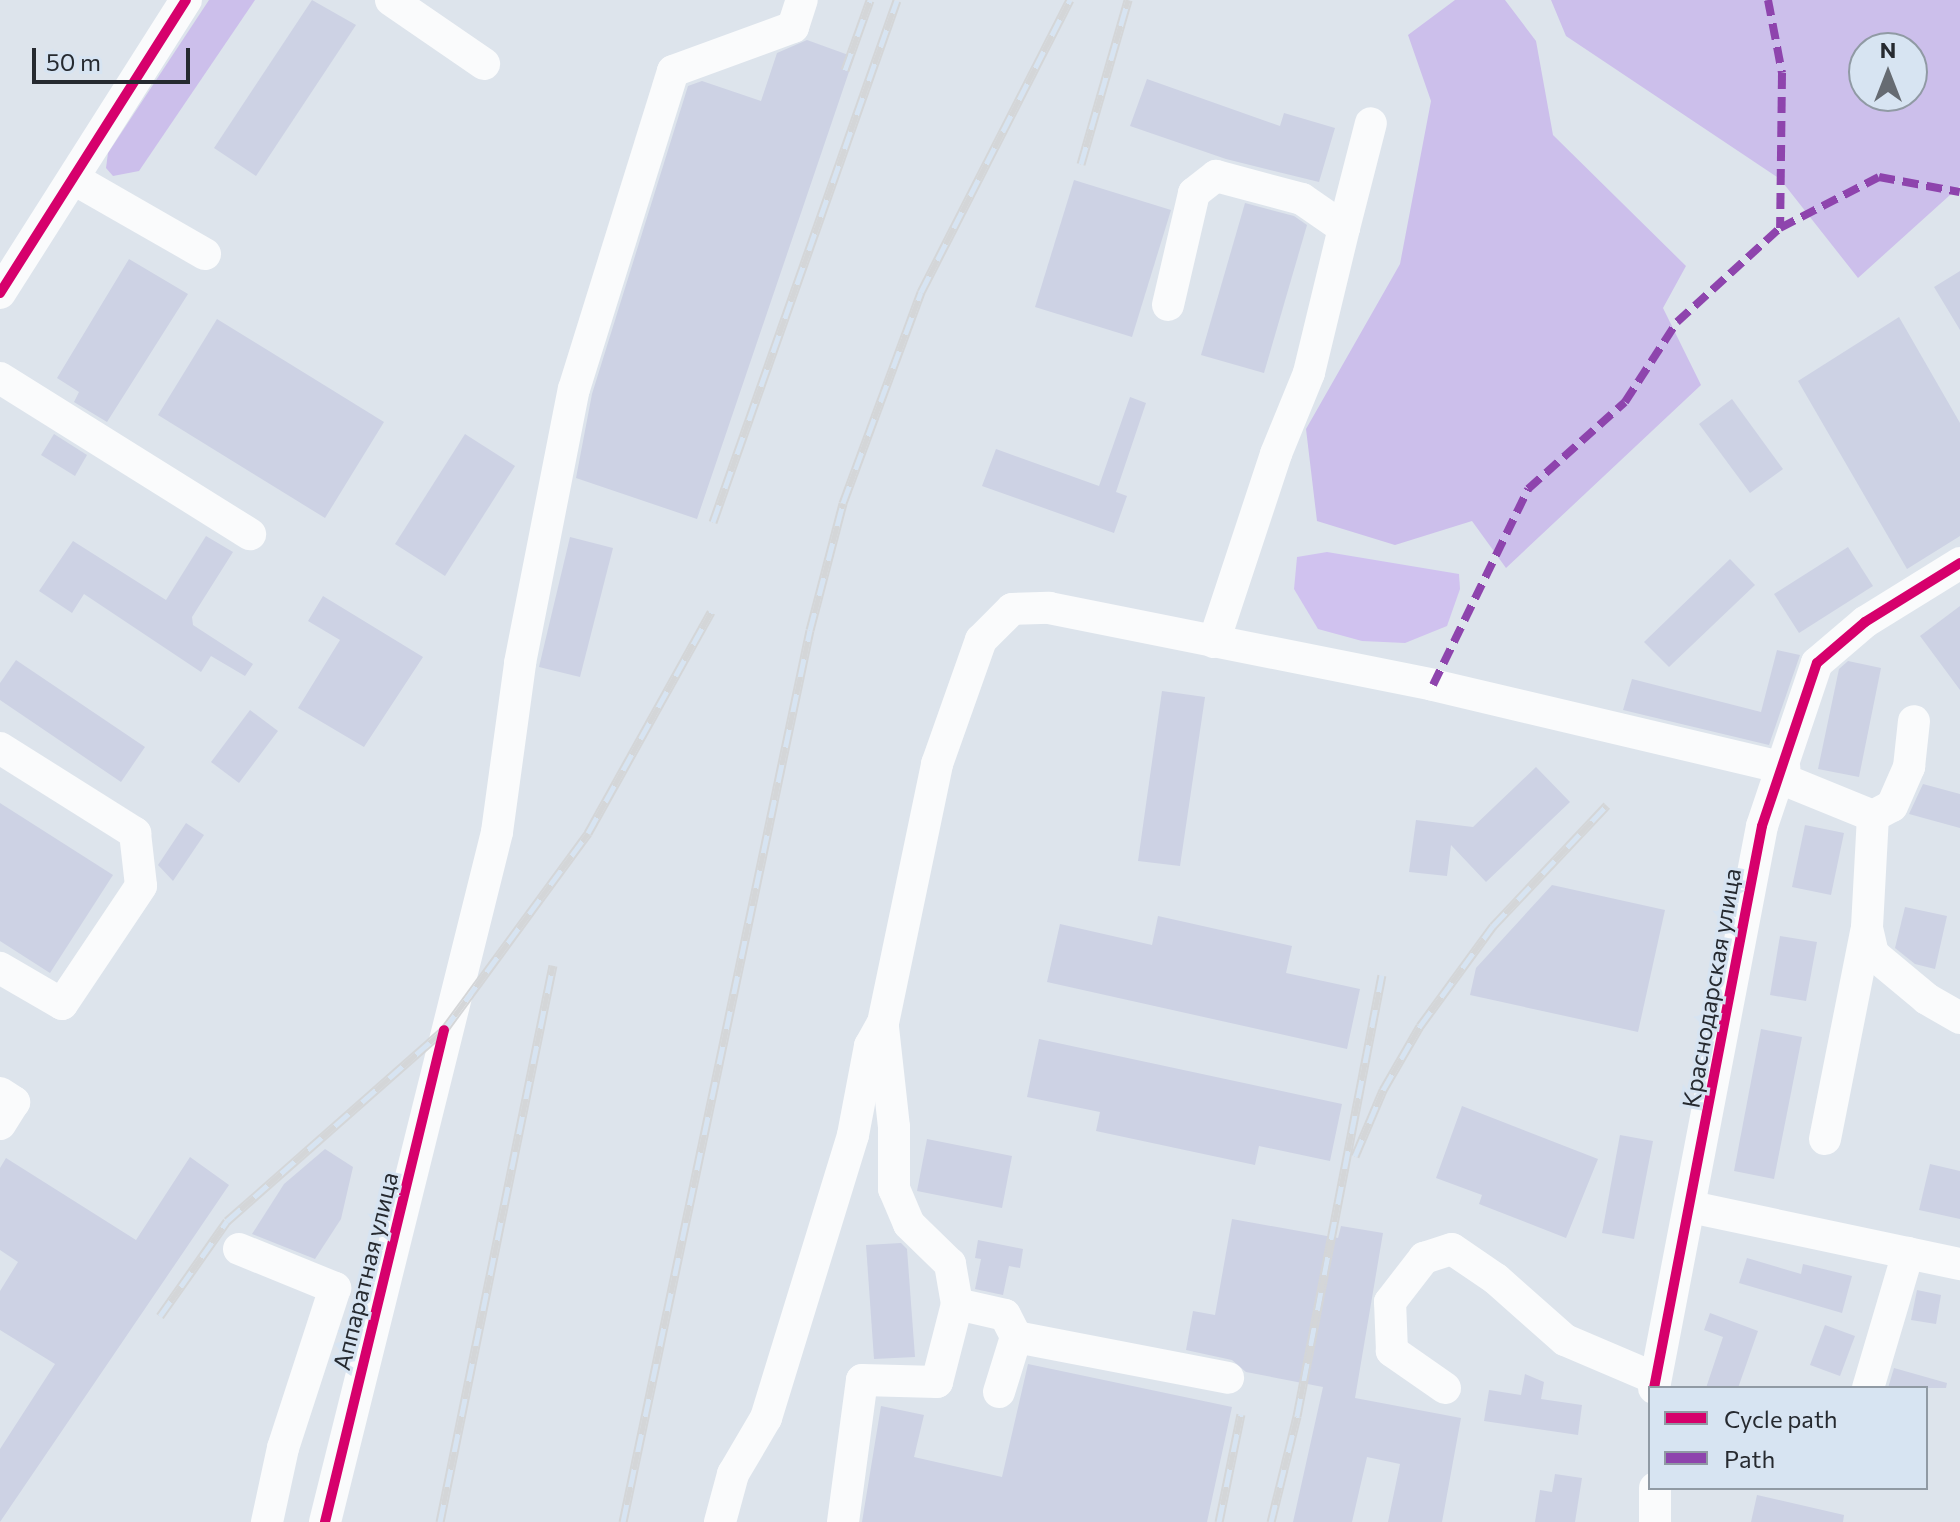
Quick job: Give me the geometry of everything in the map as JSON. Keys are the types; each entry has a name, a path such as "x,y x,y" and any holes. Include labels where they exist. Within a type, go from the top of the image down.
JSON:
{"street":[{"path":"0,293 186,0"},
{"path":"391,0 484,64"},
{"name":"Аппаратная улица","path":"325,1522 444,1030 497,832 520,663 574,389 673,71 793,27 802,0"},
{"path":"1214,642 1276,454 1309,373 1371,123"},
{"path":"1168,305 1194,193 1216,176 1302,199 1344,228"},
{"path":"74,179 205,254"},
{"path":"0,378 250,534"},
{"name":"Краснодарская улица","path":"1654,1383 1691,1207 1762,826 1817,663 1865,622 1960,563"},
{"path":"720,1522 733,1474 766,1418 853,1135 870,1046 883,1023 937,764 981,640 1012,609 1049,608 1433,685 1782,773 1873,816"},
{"path":"1873,816 1892,806 1909,767 1914,721"},
{"path":"0,748 135,833 141,886 62,1004 0,968"},
{"path":"1825,1139 1867,928 1873,816"},
{"path":"1867,928 1873,954 1927,999 1960,1018"},
{"path":"843,1522 862,1380 937,1382 957,1304 950,1264 909,1224 894,1189 894,1127 883,1023"},
{"path":"0,1093 14,1102 0,1124"},
{"path":"1691,1207 1960,1264"},
{"path":"239,1249 335,1288 283,1448 267,1522"},
{"path":"1445,1388 1392,1351 1390,1302 1424,1258 1452,1249 1496,1279 1565,1340 1654,1383"},
{"path":"1869,1386 1908,1253"},
{"path":"957,1304 1005,1315 1016,1337 999,1392"},
{"path":"1016,1337 1228,1378"},
{"path":"1655,1490 1655,1522"}],"shaded area":[{"path":"209,0 255,0 139,171 113,176 106,168 108,153"},
{"path":"1455,0 1505,0 1536,41 1553,135 1686,266 1663,308 1701,385 1506,568 1472,521 1395,545 1317,521 1306,429 1400,264 1431,101 1408,35"},
{"path":"1551,0 1960,0 1960,186 1858,278 1780,179 1566,36"},
{"path":"1327,552 1459,574 1460,589 1447,626 1405,643 1362,641 1318,629 1294,589 1297,557"}],"building":[{"path":"312,0 356,25 256,176 214,148"},
{"path":"807,40 854,57 697,519 576,478 592,394 688,86 702,81 761,101 777,53"},
{"path":"1147,79 1280,126 1284,113 1335,128 1319,182 1226,159 1130,126"},
{"path":"1074,180 1171,210 1132,337 1035,307"},
{"path":"1245,203 1294,216 1307,225 1264,373 1201,355"},
{"path":"129,259 188,294 107,422 74,402 79,392 57,378"},
{"path":"1960,271 1960,330 1934,287"},
{"path":"1899,317 1960,423 1960,536 1907,569 1798,381"},
{"path":"217,319 384,422 325,518 158,415"},
{"path":"1130,397 1146,403 1116,492 1127,496 1114,533 982,486 996,449 1099,486"},
{"path":"1732,399 1783,469 1750,493 1699,424"},
{"path":"54,434 87,455 75,476 41,455"},
{"path":"465,434 515,466 445,576 395,544"},
{"path":"206,536 233,552 192,617 193,625 253,664 245,676 211,656 201,672 84,594 72,613 39,591 73,541 166,600"},
{"path":"570,537 613,548 580,677 539,667"},
{"path":"1848,547 1873,586 1799,633 1774,594"},
{"path":"1730,559 1755,585 1669,667 1644,642"},
{"path":"323,596 423,657 364,747 298,708 340,640 308,621"},
{"path":"1960,606 1960,690 1920,636"},
{"path":"1777,650 1800,655 1769,745 1623,710 1632,679 1761,712"},
{"path":"16,660 145,747 121,782 0,700 0,683"},
{"path":"1848,661 1881,668 1859,777 1818,769 1839,669"},
{"path":"1162,691 1205,697 1180,866 1138,861"},
{"path":"250,710 278,731 239,783 211,762"},
{"path":"1536,767 1570,802 1486,882 1451,845 1447,876 1409,872 1416,820 1473,827"},
{"path":"1923,784 1960,794 1960,828 1909,814"},
{"path":"0,803 113,875 50,973 0,941"},
{"path":"186,823 204,835 173,881 158,865"},
{"path":"1805,825 1844,833 1831,895 1792,887"},
{"path":"1552,885 1665,910 1638,1032 1470,995 1476,968"},
{"path":"1905,907 1947,916 1935,969 1915,964 1895,948"},
{"path":"1158,916 1292,946 1286,973 1360,989 1347,1049 1047,982 1060,924 1152,945"},
{"path":"1780,936 1817,942 1806,1001 1770,995"},
{"path":"1761,1029 1802,1037 1774,1179 1734,1171"},
{"path":"1039,1039 1342,1104 1330,1161 1259,1146 1255,1165 1096,1131 1100,1112 1027,1097"},
{"path":"1462,1106 1598,1159 1566,1238 1479,1204 1482,1195 1436,1178"},
{"path":"1620,1135 1653,1141 1634,1239 1602,1233"},
{"path":"927,1139 1012,1156 1002,1208 917,1191"},
{"path":"325,1149 353,1167 341,1219 315,1259 252,1234 284,1184"},
{"path":"190,1157 229,1185 0,1522 0,1449 55,1364 0,1330 0,1291 18,1262 0,1250 0,1168 6,1158 136,1240"},
{"path":"1930,1164 1960,1171 1960,1219 1919,1210"},
{"path":"1232,1219 1338,1238 1341,1226 1383,1233 1355,1398 1461,1418 1442,1522 1388,1522 1400,1464 1367,1457 1352,1522 1293,1522 1323,1387 1246,1372 1232,1360 1186,1350 1193,1311 1215,1315"},
{"path":"978,1240 1023,1249 1020,1268 1009,1266 1003,1295 975,1289 981,1259 975,1258"},
{"path":"901,1243 907,1249 915,1357 874,1359 866,1245"},
{"path":"1747,1258 1801,1274 1803,1264 1852,1276 1842,1313 1739,1283"},
{"path":"1917,1290 1941,1295 1936,1324 1911,1320"},
{"path":"1710,1313 1758,1331 1739,1386 1707,1386 1723,1337 1704,1330"},
{"path":"1825,1325 1855,1336 1840,1376 1810,1365"},
{"path":"1028,1364 1232,1407 1207,1522 862,1522 881,1406 924,1415 914,1457 1002,1477"},
{"path":"1894,1368 1947,1383 1946,1388 1889,1386"},
{"path":"1525,1374 1544,1382 1541,1399 1582,1405 1578,1435 1484,1421 1489,1390 1521,1395"},
{"path":"1555,1474 1582,1478 1575,1522 1535,1522 1540,1490 1552,1492"},
{"path":"1757,1495 1844,1515 1843,1522 1751,1522"}],"railway":[{"path":"845,70 870,0"},
{"path":"713,522 897,0"},
{"path":"623,1522 810,630 843,503 921,292 1070,0"},
{"path":"1081,164 1128,0"},
{"path":"160,1316 227,1221 444,1030 588,833 711,612"},
{"path":"1355,1156 1383,1090 1420,1026 1493,926 1607,805"},
{"path":"440,1522 553,965"},
{"path":"1271,1522 1297,1416 1382,975"},
{"path":"1219,1522 1241,1414"}],"marked path":[{"path":"1768,0 1782,73 1780,228"},
{"path":"1433,685 1528,489 1625,402 1677,322 1780,228 1879,177 1960,192"}],"cycle path":[{"path":"0,293 186,0"},
{"path":"1654,1386 1762,826 1817,663 1865,622 1960,563"},
{"path":"325,1522 444,1030"}]}
